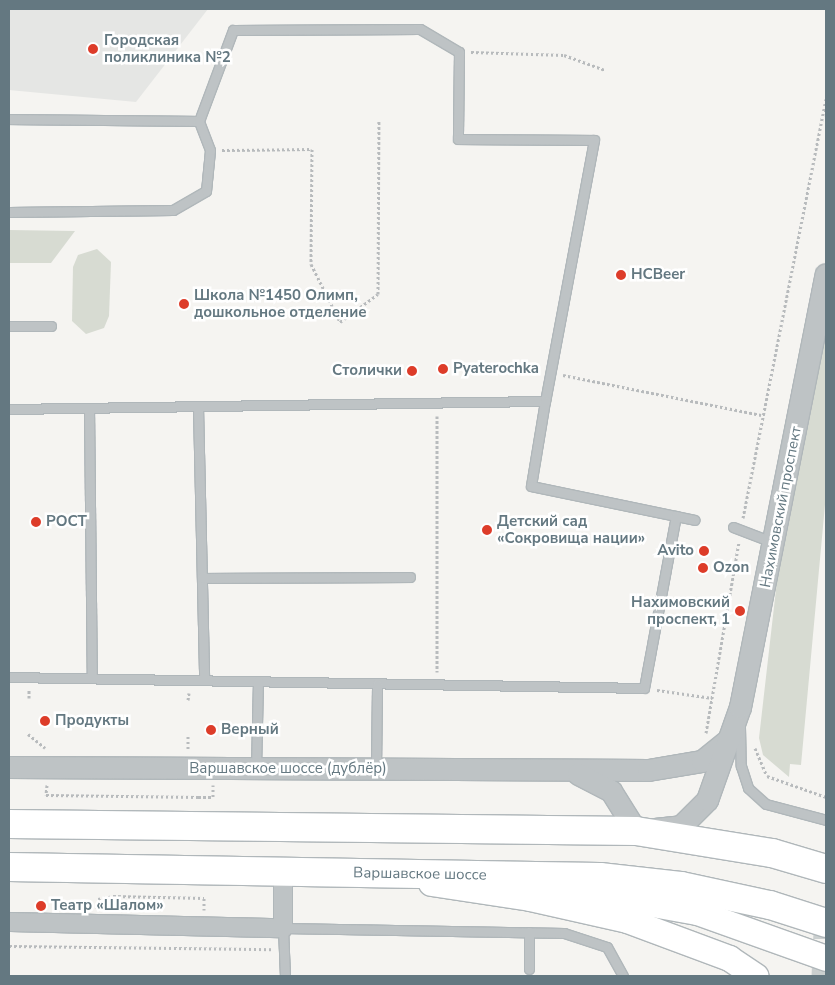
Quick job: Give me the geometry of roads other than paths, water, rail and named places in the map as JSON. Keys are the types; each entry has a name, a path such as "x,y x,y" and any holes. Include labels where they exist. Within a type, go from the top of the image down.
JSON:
{"main road":[{"path":"9,824 636,831 772,853 826,869"},
{"name":"Варшавское шоссе","path":"9,867 600,877 681,886 770,905 826,923"},
{"path":"364,874 530,898 627,920 729,958 756,976"},
{"path":"499,876 697,912 826,958"}],"street":[{"name":"Нахимовский проспект","path":"636,831 681,826 695,816 707,800 740,707 826,274"},
{"name":"Варшавское шоссе (дублёр)","path":"9,768 648,770 702,761 729,739"},
{"name":"Варшавское шоссе (дублёр)","path":"568,771 595,779 611,791 636,831"},
{"path":"9,922 283,928 283,872"}],"lane":[{"path":"9,212 173,210 206,191 210,150 199,121 233,30 420,29 460,52 458,139 594,140 550,373 531,486 695,520"},
{"path":"9,119 199,121"},
{"path":"9,326 51,326"},
{"path":"9,409 545,401"},
{"path":"198,407 204,680"},
{"path":"89,408 92,678"},
{"path":"9,677 644,688 676,516"},
{"path":"737,528 774,542"},
{"path":"202,578 410,577"},
{"path":"256,769 258,682"},
{"path":"376,770 378,684"},
{"path":"740,707 741,766 748,788 766,804 826,820"},
{"path":"285,976 283,928 564,933 607,947 623,976"},
{"path":"529,932 529,969"}],"tunnel":[{"path":"824,976 826,932"}],"place":[{"name":"Городская поликлиника №2","path":"93,49"},
{"name":"HCBeer","path":"621,275"},
{"name":"Школа №1450 Олимп, дошкольное отделение","path":"184,304"},
{"name":"Pyaterochka","path":"443,369"},
{"name":"Столички","path":"412,371"},
{"name":"РОСТ","path":"36,522"},
{"name":"Детский сад «Сокровища нации»","path":"487,530"},
{"name":"Avito","path":"704,551"},
{"name":"Ozon","path":"703,568"},
{"name":"Нахимовский проспект, 1","path":"740,611"},
{"name":"Продукты","path":"45,721"},
{"name":"Верный","path":"211,730"},
{"name":"Театр «Шалом»","path":"41,906"}]}
